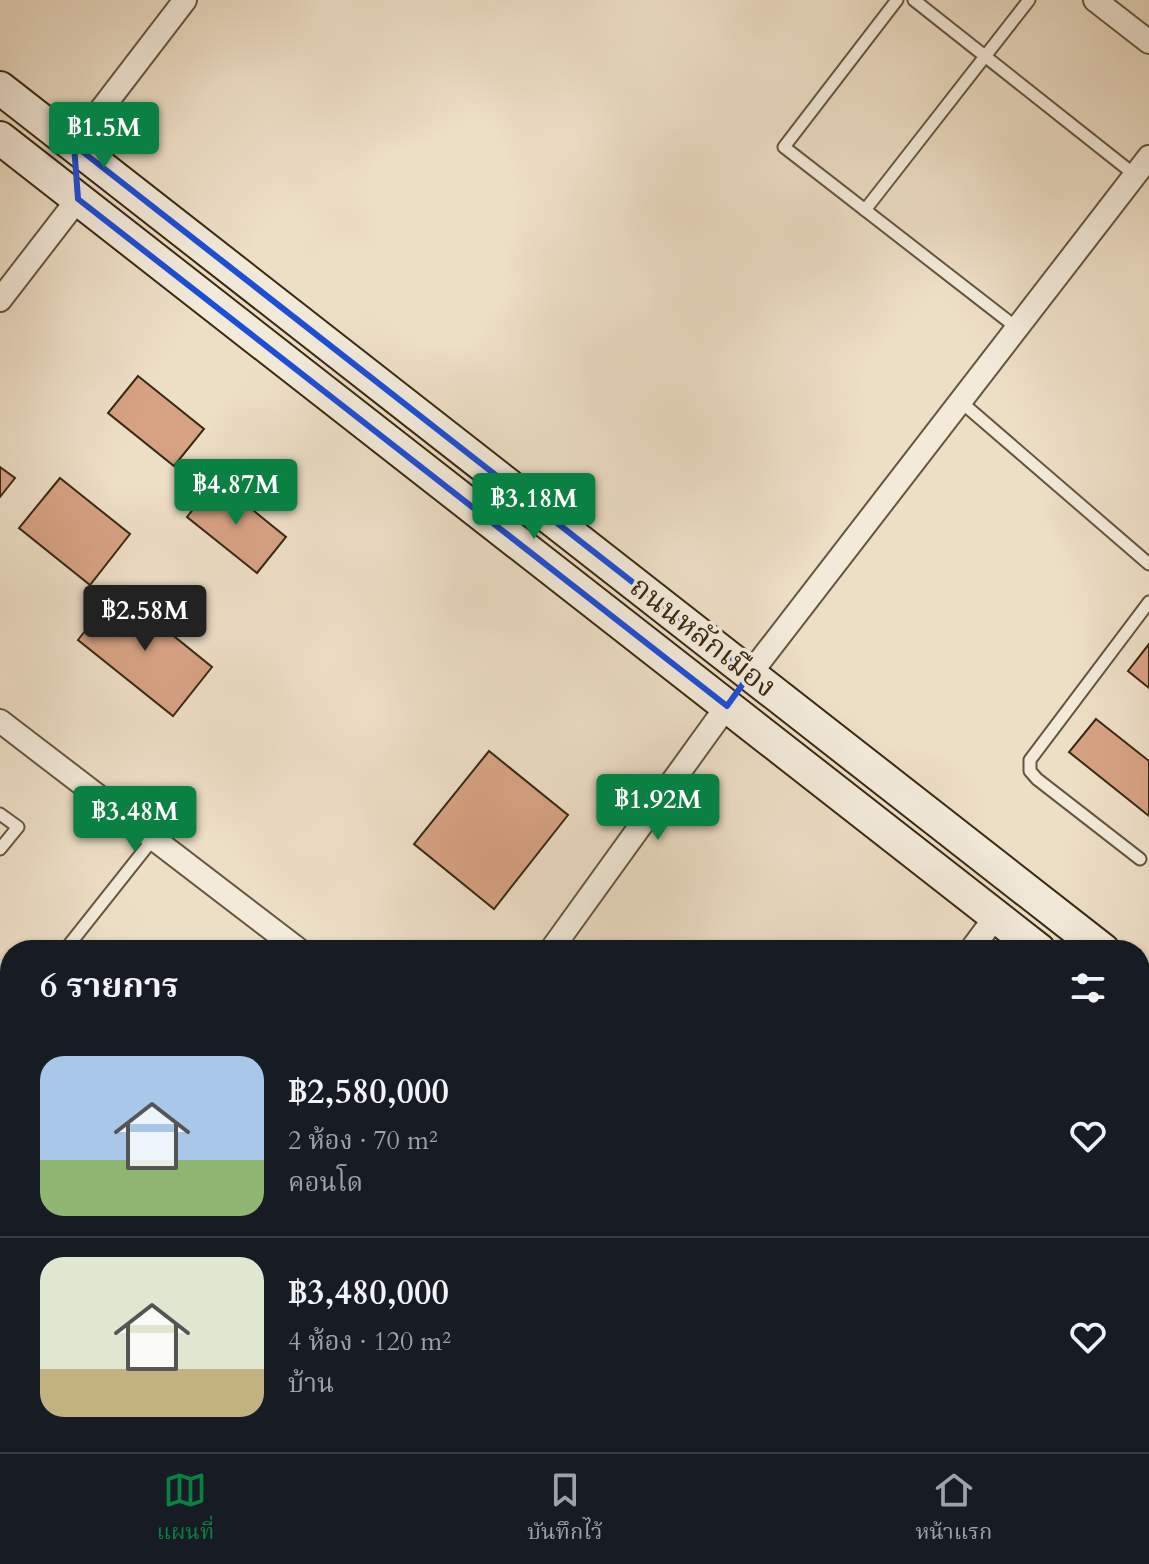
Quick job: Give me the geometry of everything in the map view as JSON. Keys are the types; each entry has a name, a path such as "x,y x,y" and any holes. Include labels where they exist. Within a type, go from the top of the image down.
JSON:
{"street":[{"path":"0,300 78,199 74,145 185,0"},
{"path":"1095,0 1149,42"},
{"name":"ถนนหลักเมือง","path":"0,88 1090,940"},
{"name":"ถนนหลักเมือง","path":"0,138 1026,940"},
{"path":"558,940 750,674 1142,166"},
{"path":"0,721 286,940"},
{"path":"978,940 996,916"}],"lane":[{"path":"897,0 784,147 1017,328"},
{"path":"914,0 986,57 1142,166"},
{"path":"865,210 1029,0"},
{"path":"960,401 1149,564"},
{"path":"1140,859 1037,779 1030,771 1030,760 1149,602"},
{"path":"0,814 18,827 0,849"},
{"path":"73,940 153,839"}],"highlighted area":[{"path":"74,145 103,169 750,674 727,706 78,199"}],"building":[{"path":"138,376 204,429 174,466 108,413"},
{"path":"0,467 15,478 0,497"},
{"path":"60,478 130,534 90,585 19,528"},
{"path":"216,480 286,537 257,573 187,517"},
{"path":"117,590 212,667 173,716 78,640"},
{"path":"1149,644 1149,688 1128,671"},
{"path":"1096,719 1149,761 1149,816 1069,752"},
{"path":"489,751 568,815 494,909 414,844"}]}
